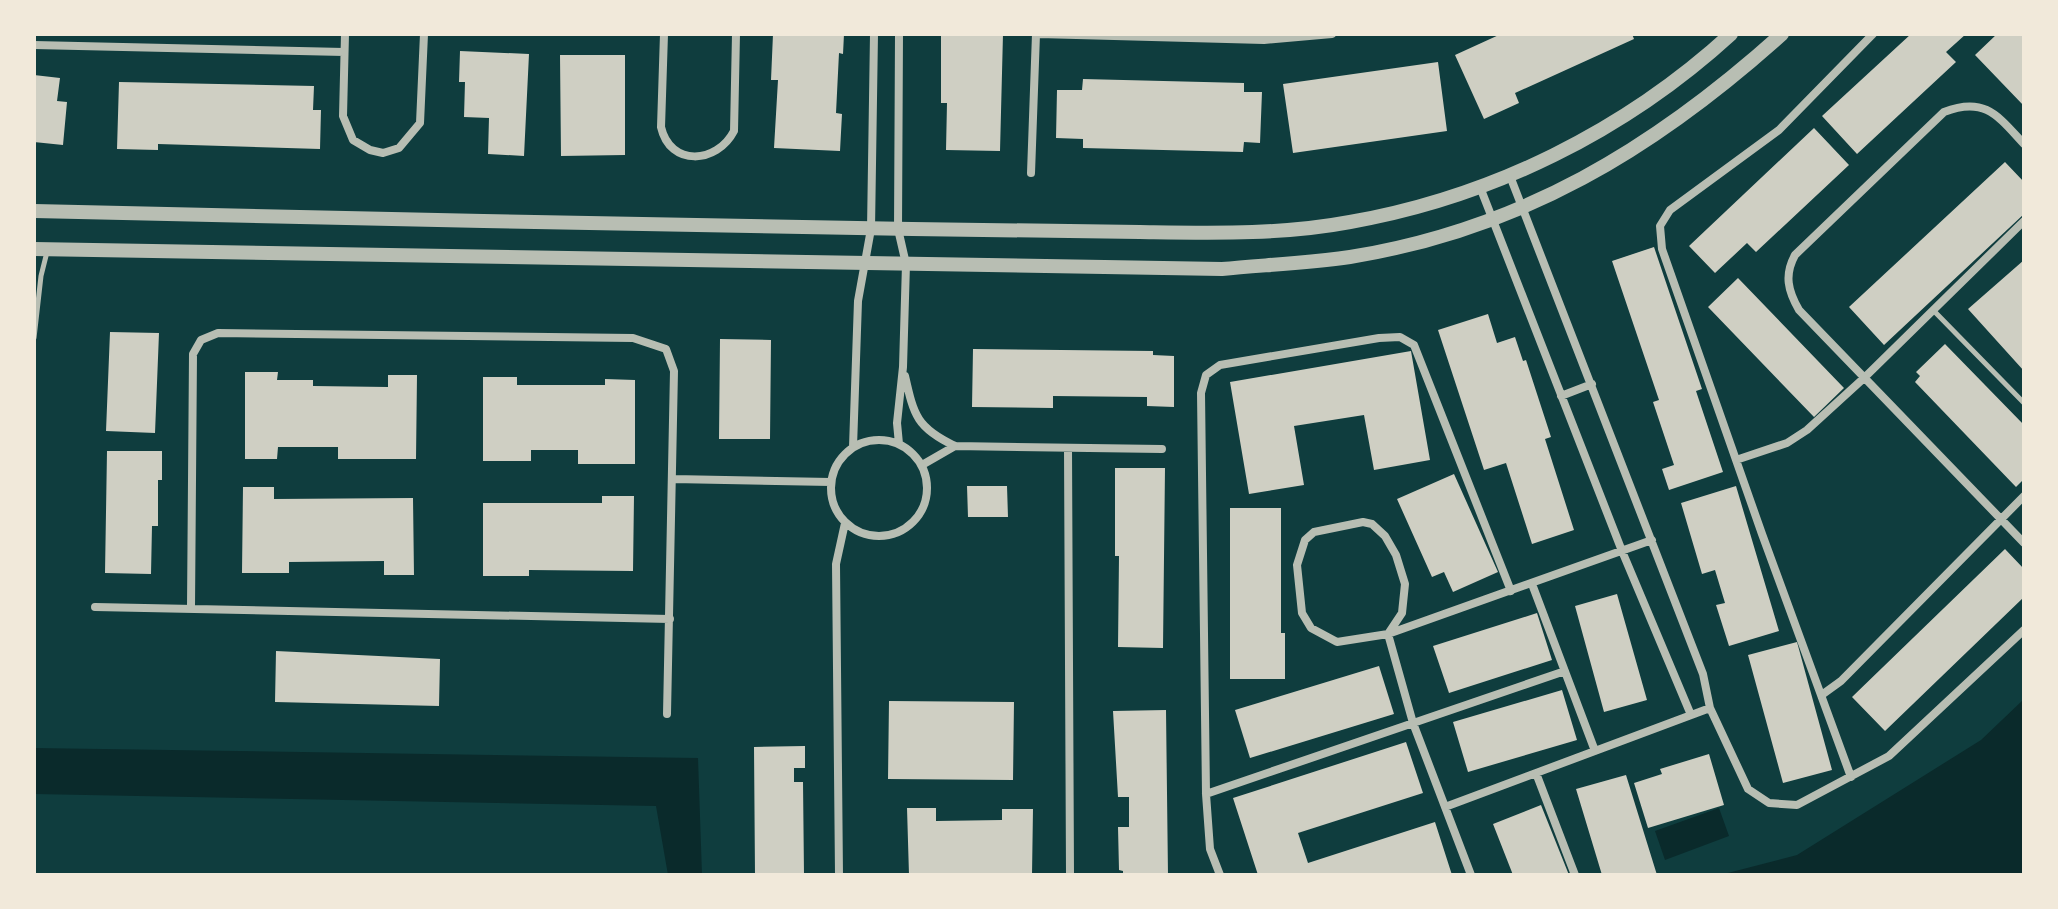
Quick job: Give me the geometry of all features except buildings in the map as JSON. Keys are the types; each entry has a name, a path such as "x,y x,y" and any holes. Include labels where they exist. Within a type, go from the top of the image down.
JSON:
{"street":[{"path":"345,34 343,116 353,140 370,150 383,153 399,148 420,123 424,34"},
{"path":"664,34 661,127 664,141 676,152 692,157 711,154 727,143 734,131 736,34"},
{"path":"853,447 858,301 871,229 874,34"},
{"path":"899,34 898,229 906,264 903,367 897,423 899,444"},
{"path":"1031,173 1038,34 1264,40 1332,34"},
{"path":"34,212 871,229 1273,232 1351,222 1432,202 1510,176 1594,135 1659,92 1731,34"},
{"path":"41,249 1222,269 1350,257 1493,221 1580,181 1637,148 1694,109 1782,34"},
{"path":"1851,777 1662,249 1660,226 1670,210 1779,130 1873,34"},
{"path":"34,45 344,52"},
{"path":"2024,144 1997,115 1970,105 1944,112 1795,255 1787,277 1790,295 1799,310 2024,543"},
{"path":"1510,176 1703,674 1710,708 1748,789 1769,803 1797,805 1889,756 2024,630"},
{"path":"1480,187 1622,551 1691,715"},
{"path":"1736,460 1787,443 1807,430 2024,221"},
{"path":"191,608 193,354 201,340 218,333 633,338 666,349 674,371 667,714"},
{"path":"1220,875 1210,849 1206,794 1201,393 1206,375 1220,365 1379,338 1400,337 1414,345 1511,591"},
{"path":"903,367 912,408 923,425 955,446 1162,449"},
{"path":"1561,396 1592,384"},
{"path":"876,440 899,444 922,465 927,479 923,509 902,531 888,536 872,536 858,531 845,523 836,511 831,497 834,469 842,456 853,447 876,440"},
{"path":"922,465 955,446"},
{"path":"1068,448 1070,875"},
{"path":"673,479 831,482"},
{"path":"1823,694 1841,681 2024,496"},
{"path":"1471,875 1413,723 1388,634 1402,613 1405,584 1396,555 1385,536 1372,524 1363,522 1314,532 1305,540 1297,565 1302,613 1311,628 1337,642 1388,634 1652,540"},
{"path":"839,875 836,564 845,523"},
{"path":"1532,584 1595,751"},
{"path":"95,607 670,619"},
{"path":"1206,794 1565,671"},
{"path":"1445,807 1710,708"},
{"path":"1536,773 1575,875"}],"lane":[{"path":"34,338 41,249"},
{"path":"1933,310 2024,403"}],"water":[{"path":"2024,699 2024,875 1720,875 1797,855 1981,740"},
{"path":"34,748 698,758 702,875 668,875 656,806 34,794"},
{"path":"1719,808 1729,836 1665,860 1655,831"}]}
